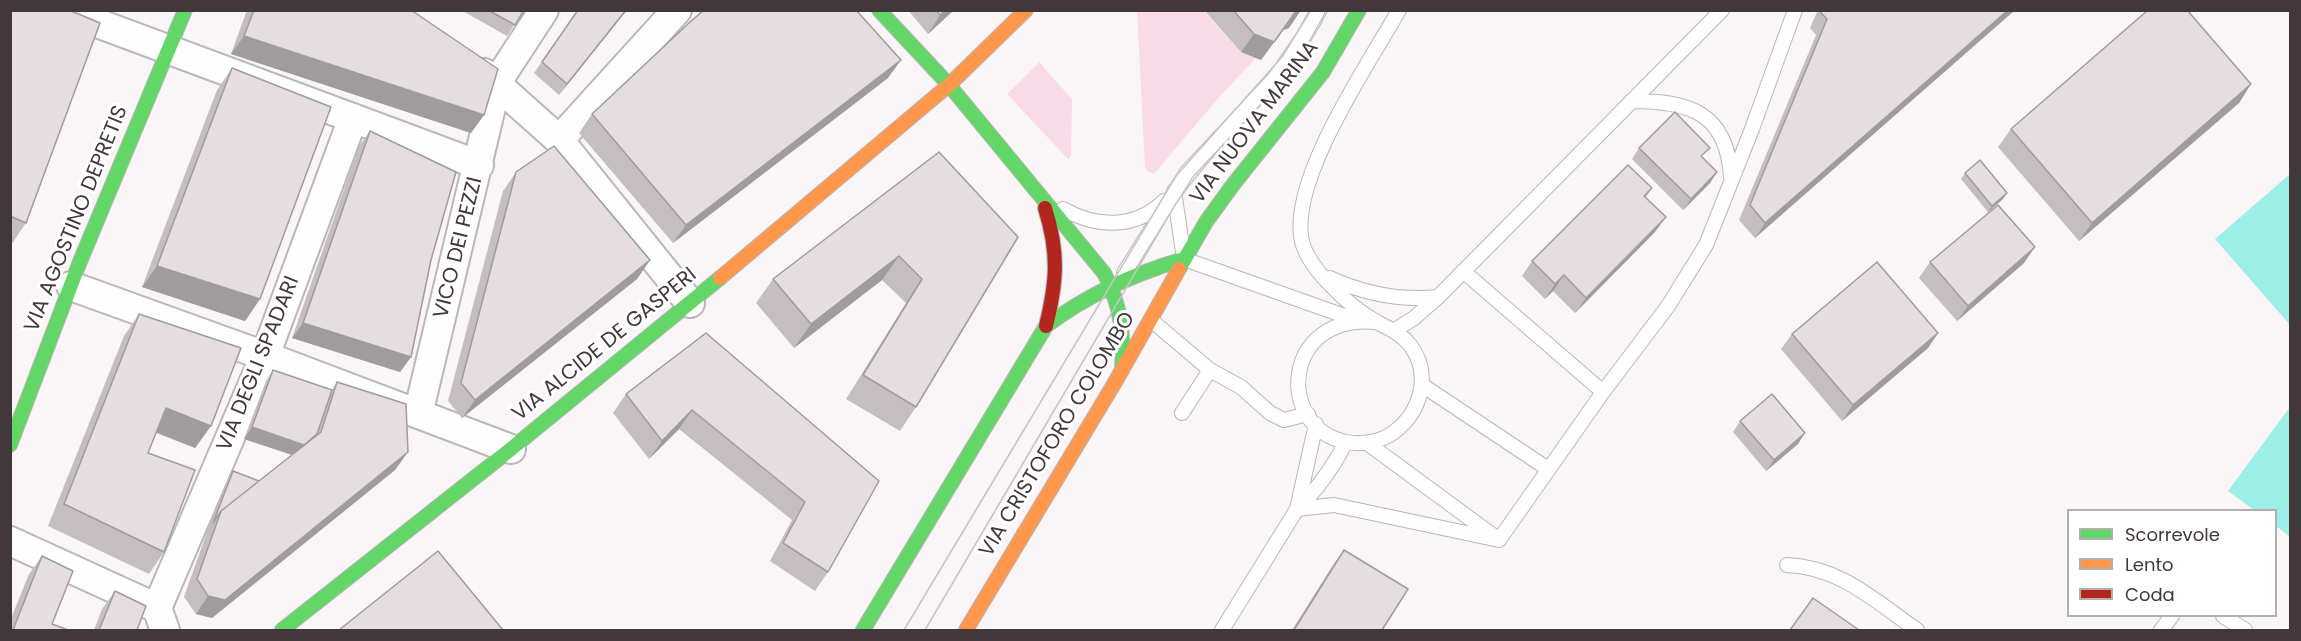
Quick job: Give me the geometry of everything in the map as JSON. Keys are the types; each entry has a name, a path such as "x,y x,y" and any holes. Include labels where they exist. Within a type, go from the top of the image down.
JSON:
{"main road":[{"name":"VIA AGOSTINO DEPRETIS","path":"10,445 71,286 170,49 184,10"},
{"path":"879,10 949,86 1116,282 1122,323 1122,370"},
{"path":"949,86 1026,10"},
{"name":"VIA NUOVA MARINA","path":"1184,259 1232,186 1323,72 1359,10"},
{"name":"VIA ALCIDE DE GASPERI","path":"282,630 511,449 690,303 949,86"},
{"path":"863,630 1046,326 1058,270 1057,242 1041,196"},
{"path":"1046,326 1067,309 1116,282 1184,259"},
{"name":"VIA CRISTOFORO COLOMBO","path":"966,630 1122,370 1184,259"}],"street":[{"path":"62,10 479,165"},
{"name":"VICO DEI PEZZI","path":"418,414 498,82 544,10"},
{"path":"559,140 677,10"},
{"path":"460,56 498,82 559,140 690,303"},
{"name":"VIA DEGLI SPADARI","path":"161,619 265,356 353,118"},
{"path":"71,286 511,449"},
{"path":"10,541 161,619"}],"lane":[{"path":"1116,282 1188,172 1275,78 1304,37 1317,10"},
{"path":"1375,322 1319,273 1309,259 1300,238 1304,192 1311,169 1399,10"},
{"path":"1395,330 1414,318 1438,297 1722,10"},
{"path":"1499,540 1603,392 1668,306 1706,245 1795,10"},
{"path":"1631,101 1683,105 1705,117 1720,132 1730,152 1731,182"},
{"path":"1041,196 1086,218 1105,223 1122,223 1141,218 1155,210 1174,191"},
{"path":"1174,191 1184,259 1356,320 1375,322 1395,330 1410,345 1420,364 1422,386 1417,406 1405,424 1388,437 1367,443 1346,442 1326,433 1312,419 1302,403 1298,385 1300,366 1308,348 1321,334 1337,324 1356,320"},
{"path":"1463,271 1603,392"},
{"path":"1319,273 1364,291 1391,298 1438,297"},
{"path":"1151,320 1210,370 1241,387 1270,413 1284,420 1312,419"},
{"path":"1182,412 1210,370"},
{"path":"1422,386 1548,469"},
{"path":"1297,509 1312,419"},
{"path":"1222,630 1297,509 1313,494 1333,467 1346,442"},
{"path":"1367,443 1499,540"},
{"path":"1297,509 1334,505 1499,540"},
{"path":"1787,565 1809,566 1827,571 1853,585 1917,630"},
{"path":"2161,630 2171,617"},
{"path":"2226,617 2245,630"}],"shaded area":[{"path":"1137,11 1204,11 1241,52 1256,58 1221,95 1154,174 1147,171 1145,166"},
{"path":"1039,62 1072,99 1071,156 1068,159 1007,94"}],"water":[{"path":"2290,174 2290,325 2215,239"},
{"path":"2290,407 2290,537 2277,527 2277,509 2253,509 2228,491"}],"building":[{"path":"10,10 69,10 100,23 26,223 10,216"},
{"path":"254,10 411,10 498,69 484,115 244,36"},
{"path":"488,10 524,10 515,25"},
{"path":"578,10 626,10 567,84 542,62"},
{"path":"704,10 856,10 901,60 686,225 592,114"},
{"path":"936,10 946,10 940,15"},
{"path":"1233,10 1299,10 1274,42 1254,34"},
{"path":"1822,10 2008,10 1765,223 1750,205 1827,19 1821,13"},
{"path":"2148,10 2187,10 2251,84 2092,223 2011,129"},
{"path":"232,68 331,107 260,299 157,266"},
{"path":"1675,112 1710,148 1701,156 1717,172 1691,199 1639,148"},
{"path":"370,131 456,172 431,260 411,357 303,323"},
{"path":"554,146 650,260 475,400 461,383 516,172"},
{"path":"939,152 1018,237 916,407 863,375 922,279 899,256 811,324 773,279"},
{"path":"1980,160 2007,193 1992,206 1965,173"},
{"path":"1628,165 1652,188 1644,196 1666,217 1586,298 1564,275 1555,284 1532,261"},
{"path":"1998,205 2035,247 1968,306 1930,262"},
{"path":"1877,262 1938,333 1853,405 1792,334"},
{"path":"139,314 241,348 211,426 166,408 148,453 195,470 164,552 64,504"},
{"path":"706,333 879,481 828,572 783,543 805,502 692,410 662,441 626,394"},
{"path":"273,370 332,390 317,434 304,445 252,427"},
{"path":"337,382 406,404 408,452 225,600 208,596 197,579 221,511 321,432"},
{"path":"1772,394 1805,433 1774,460 1740,421"},
{"path":"233,471 259,481 221,511 213,523"},
{"path":"1344,550 1408,589 1382,630 1294,630"},
{"path":"438,551 503,630 339,630"},
{"path":"42,556 73,571 52,624 68,630 13,630"},
{"path":"115,591 146,606 137,630 99,630"},
{"path":"1813,598 1859,630 1790,630"}],"tram line":[{"path":"904,630 1176,176 1282,57 1311,10"},
{"path":"925,630 1175,205 1214,156 1295,63 1313,38 1328,10"}],"traffic: fast":[{"path":"10,445 79,264 185,10"},
{"path":"879,10 949,85 1104,273 1118,308 1122,370"},
{"path":"1179,269 1206,222 1232,186 1323,72 1359,10"},
{"path":"863,630 1046,326 1078,304 1112,286 1184,259"},
{"path":"282,630 511,449 720,278"}],"traffic: slow":[{"path":"720,278 949,85 1026,10"},
{"path":"966,630 1114,384 1179,269"}],"traffic: jam":[{"path":"1045,208 1053,239 1055,267 1046,326"}]}
